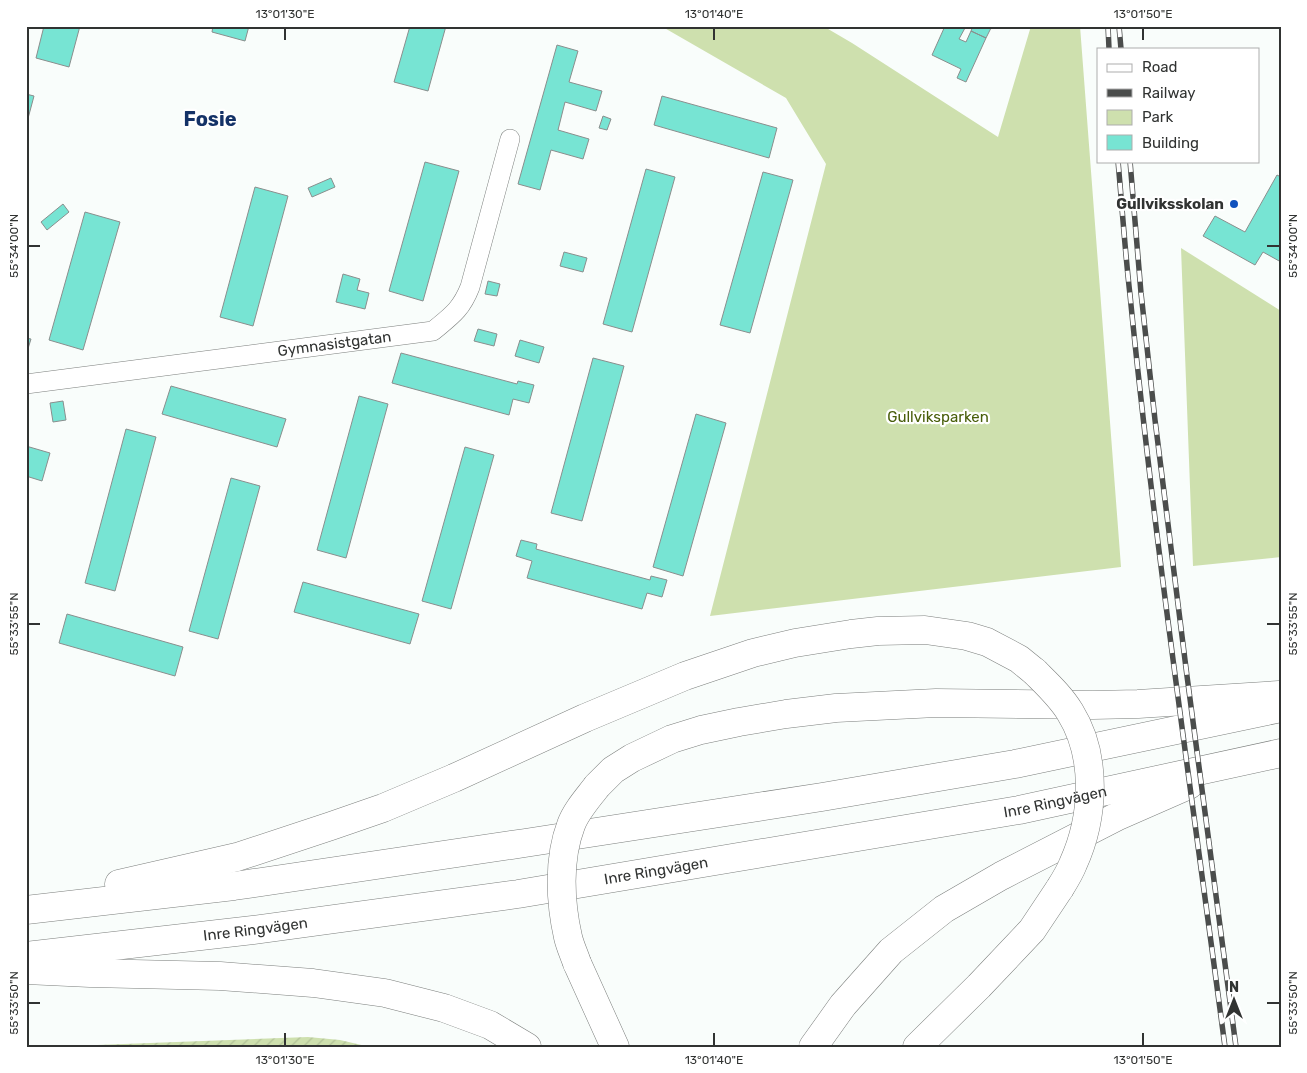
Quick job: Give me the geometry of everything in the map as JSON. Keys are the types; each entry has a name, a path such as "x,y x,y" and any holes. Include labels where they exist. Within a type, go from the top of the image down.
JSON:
{"highway":[{"path":"26,902 237,857 332,826 383,808 454,778 667,683 753,653 795,643 878,631 926,630 966,636 987,642 1019,659 1050,686 1063,701 1079,729 1084,743 1090,790 1088,814 1081,844 1073,865 1032,930 917,1047"},
{"path":"615,1047 577,963 568,938 562,882 563,861 571,824 582,805 612,770 644,752 672,739 701,730 786,714 836,708 936,703 1120,704 1281,694"},
{"path":"26,910 234,886 803,800 1015,764 1281,708"},
{"name":"Inre Ringvägen","path":"26,956 253,930 518,894 1019,810 1281,753"},
{"path":"813,1047 843,1005 890,950 944,909 1001,876 1116,817 1246,760"},
{"path":"26,970 90,974 220,976 313,983 385,993 444,1008 490,1025 527,1047"}],"street":[{"name":"Gymnasistgatan","path":"26,384 433,331 456,312 465,300 510,139"}],"green space":[{"name":"Gullviksparken","path":"661,26 823,26 998,137 1031,26 1080,26 1121,567 710,616 826,164 786,98"},
{"path":"1181,248 1281,311 1281,557 1193,566"},
{"path":"308,1037 340,1040 370,1047 44,1047"}],"building":[{"path":"44,26 80,26 69,67 36,58"},
{"path":"213,26 249,26 245,41 212,32"},
{"path":"410,26 446,26 428,91 394,82"},
{"path":"945,26 962,26 965,28 959,39 966,42 971,31 986,38 966,82 957,78 961,69 932,55"},
{"path":"973,26 992,26 986,38 971,31"},
{"path":"557,45 578,51 569,82 602,91 596,111 565,102 558,130 589,139 583,159 551,150 540,190 518,184"},
{"path":"26,94 34,96 26,126"},
{"path":"662,96 777,128 769,158 654,125"},
{"path":"603,116 611,119 607,130 599,128"},
{"path":"425,162 459,171 423,301 389,291"},
{"path":"646,169 675,177 632,332 603,324"},
{"path":"763,172 793,180 750,333 720,325"},
{"path":"1277,175 1281,177 1281,262 1263,252 1255,265 1203,236 1215,216 1245,232"},
{"path":"331,178 335,187 312,197 308,188"},
{"path":"255,187 288,196 253,326 220,317"},
{"path":"63,204 69,212 47,230 41,222"},
{"path":"85,212 120,222 83,350 49,340"},
{"path":"564,252 587,258 583,272 560,266"},
{"path":"343,274 360,279 357,290 369,293 365,309 336,302"},
{"path":"488,281 500,284 497,296 485,294"},
{"path":"478,329 497,334 494,346 474,341"},
{"path":"26,338 31,339 26,355"},
{"path":"520,340 544,347 539,363 515,356"},
{"path":"401,353 517,384 518,381 534,385 529,403 513,399 509,415 392,383"},
{"path":"593,358 624,366 582,521 551,513"},
{"path":"171,386 286,419 277,447 162,414"},
{"path":"359,396 388,404 346,558 317,550"},
{"path":"63,401 66,420 53,422 50,403"},
{"path":"696,414 726,423 683,576 653,567"},
{"path":"126,429 156,437 115,591 85,583"},
{"path":"26,446 50,453 42,481 26,476"},
{"path":"465,447 494,455 451,609 422,601"},
{"path":"231,478 260,486 218,639 189,631"},
{"path":"521,540 537,544 536,549 650,580 651,576 667,580 662,597 647,593 642,609 527,578 532,561 516,556"},
{"path":"303,582 419,614 410,644 294,612"},
{"path":"67,614 183,647 175,676 59,643"}],"railway":[{"path":"1108,26 1109,48"},
{"path":"1119,26 1121,48"},
{"path":"1118,162 1128,278 1151,483 1174,671 1225,1047"},
{"path":"1130,162 1141,293 1155,420 1236,1047"}],"place":[{"name":"Gullviksskolan","path":"1234,204"}],"district":[{"name":"Fosie","path":"210,119"}]}
